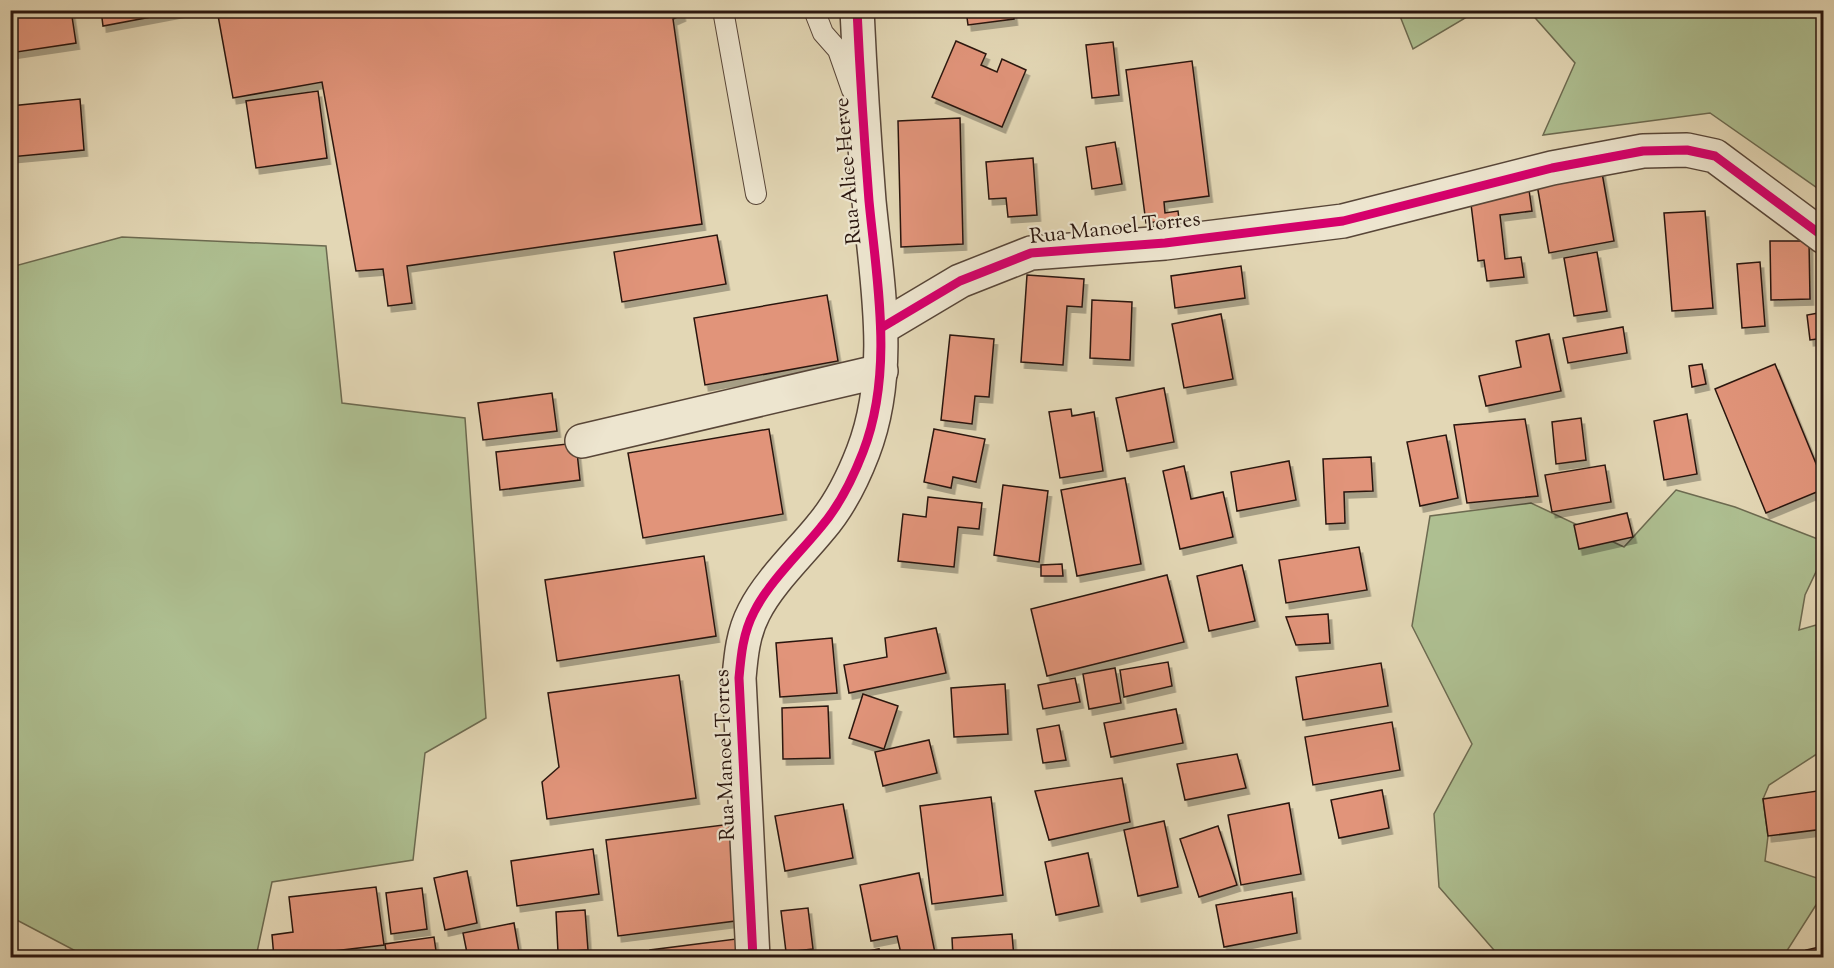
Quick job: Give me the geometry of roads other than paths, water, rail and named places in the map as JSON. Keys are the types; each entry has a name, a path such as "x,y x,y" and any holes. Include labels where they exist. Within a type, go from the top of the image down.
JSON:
{"street":[{"name":"Rua Alice Herve","path":"857,10 862,121 880,328"},
{"name":"Rua Manoel Torres","path":"753,957 739,678 743,638 754,611 823,525 852,478 864,451 874,417 881,371 880,328 960,281 1030,253 1165,243 1342,221 1552,168 1643,151 1687,150 1715,156 1824,237"},
{"path":"582,441 881,371"}],"lane":[{"path":"723,10 756,194"},
{"path":"814,10 823,33 838,50 862,121"}]}
